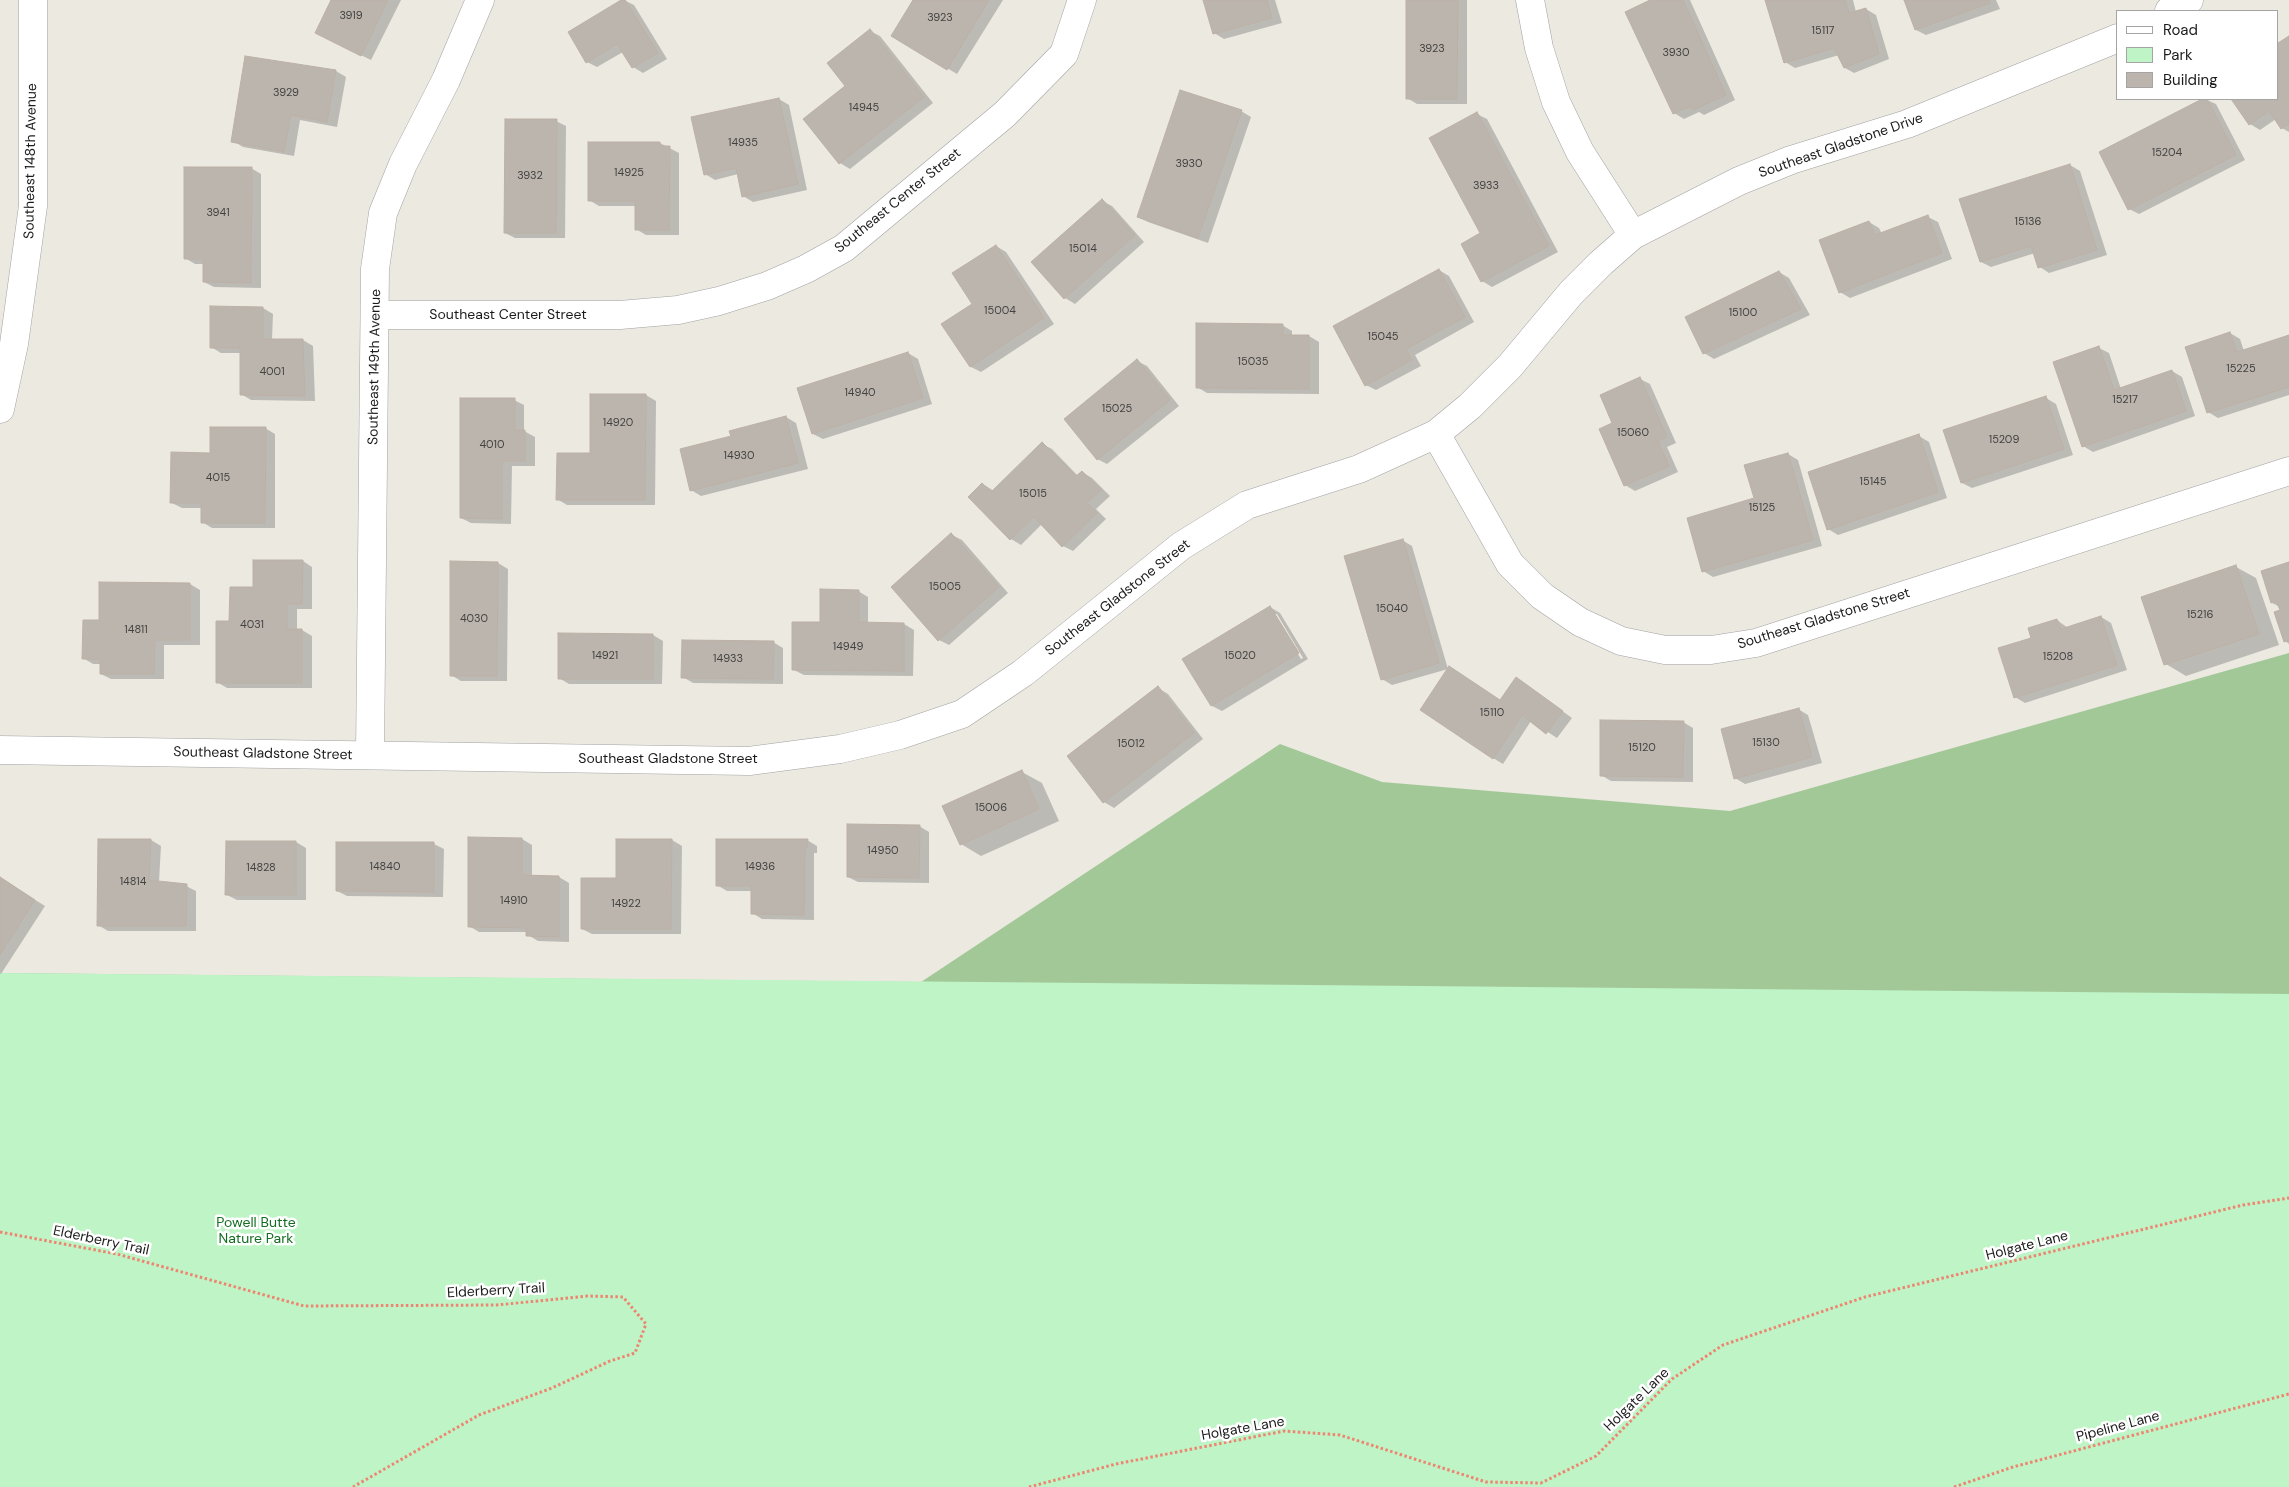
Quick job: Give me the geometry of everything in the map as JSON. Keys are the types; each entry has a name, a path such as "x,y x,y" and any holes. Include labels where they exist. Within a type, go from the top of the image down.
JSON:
{"street":[{"name":"Southeast 148th Avenue","path":"0,409 14,344 33,206 33,0"},
{"name":"Southeast 149th Avenue","path":"370,755 375,269 383,213 403,164 446,80 480,0"},
{"name":"Southeast Center Street","path":"375,315 620,315 678,310 719,301 766,286 806,269 844,248 1004,114 1064,54 1082,0"},
{"path":"1530,0 1539,48 1556,102 1580,152 1633,235"},
{"path":"2171,10 2189,0"},
{"name":"Southeast Gladstone Drive","path":"1436,434 1470,406 1497,379 1571,293 1633,235 1748,178 1791,160 1908,124 2116,39"},
{"name":"Southeast Gladstone Street","path":"0,750 749,761 840,749 900,736 962,714 1023,673 1181,546 1247,505 1360,469 1436,434 1510,564 1542,596 1580,622 1621,641 1665,650 1711,650 1756,643 2289,471"}],"path":[{"name":"Holgate Lane","path":"1029,1487 1116,1464 1284,1431 1340,1435 1486,1482 1541,1483 1596,1456 1672,1379 1723,1344 1865,1298 2243,1205 2289,1198"},
{"name":"Elderberry Trail","path":"0,1232 118,1254 304,1306 497,1304 587,1296 623,1297 646,1324 635,1353 610,1361 552,1388 479,1415 353,1487"},
{"name":"Pipeline Lane","path":"1954,1487 2013,1467 2289,1394"}],"green space":[{"name":"Powell Butte Nature Park","path":"2289,653 2289,1307 0,1487 0,973 921,982 1280,744 1382,782 1730,811"},
{"name":"Powell Butte Nature Park","path":"0,973 2289,994 2289,1487 0,1487"}],"building":[{"path":"331,0 388,0 361,56 315,33"},
{"path":"621,0 625,0 658,53 632,68 617,44 586,63 568,32"},
{"path":"913,0 989,0 947,70 891,36"},
{"path":"1203,0 1267,0 1272,18 1213,34"},
{"path":"1406,0 1458,0 1457,99 1406,99"},
{"path":"1650,0 1683,0 1726,95 1693,110 1691,106 1673,114 1625,12"},
{"path":"1765,0 1845,0 1849,13 1866,8 1879,54 1844,68 1834,48 1784,63"},
{"path":"1904,0 1989,0 1990,3 1915,30"},
{"path":"870,29 924,97 839,164 803,119 845,86 827,63"},
{"path":"2289,36 2289,124 2281,129 2269,111 2249,125 2232,100 2279,100 2279,42"},
{"path":"245,56 336,70 327,122 291,115 284,152 231,142"},
{"path":"1180,90 1242,110 1198,238 1137,217"},
{"path":"779,98 798,184 742,197 736,168 704,175 691,117"},
{"path":"2200,100 2208,100 2236,155 2128,210 2099,152"},
{"path":"1477,112 1549,246 1481,282 1461,244 1480,233 1429,138"},
{"path":"505,119 557,119 556,233 504,233"},
{"path":"588,142 660,142 660,146 670,146 669,230 635,230 635,201 588,201"},
{"path":"2070,164 2097,250 2038,268 2031,246 1980,262 1959,199"},
{"path":"184,167 252,167 251,283 203,282 203,259 184,259"},
{"path":"1102,199 1135,235 1064,299 1031,262"},
{"path":"1928,215 1942,253 1839,293 1819,240 1869,221 1875,235"},
{"path":"996,245 1044,318 970,367 941,324 972,304 952,273"},
{"path":"1439,269 1465,317 1406,349 1412,360 1365,386 1333,326"},
{"path":"1779,271 1801,309 1703,354 1685,317"},
{"path":"210,306 263,307 263,339 303,339 305,396 240,395 240,348 210,348"},
{"path":"1196,323 1283,324 1283,335 1309,335 1309,389 1196,388"},
{"path":"2230,332 2237,352 2289,335 2289,387 2207,413 2185,347"},
{"path":"2099,346 2114,390 2172,370 2186,411 2082,447 2053,362"},
{"path":"908,352 923,398 812,434 797,388"},
{"path":"1137,359 1170,400 1097,460 1064,419"},
{"path":"1640,377 1667,437 1658,441 1669,466 1624,486 1599,429 1612,423 1600,395"},
{"path":"590,394 646,394 645,500 556,500 557,453 590,453"},
{"path":"2046,396 2064,449 1961,483 1943,430"},
{"path":"460,398 515,398 515,430 525,430 525,461 502,461 502,519 460,518"},
{"path":"786,416 798,463 690,491 680,449 731,436 729,431"},
{"path":"210,427 266,427 265,523 201,523 201,503 170,503 171,452 210,453"},
{"path":"1919,434 1938,492 1827,530 1808,472"},
{"path":"1042,442 1076,476 1082,471 1101,490 1087,503 1097,513 1062,547 1034,517 1010,540 968,497 982,483 991,492"},
{"path":"1788,453 1813,540 1702,572 1687,518 1754,498 1744,465"},
{"path":"951,533 999,587 938,641 891,587"},
{"path":"1403,539 1439,663 1381,680 1344,556"},
{"path":"253,560 303,560 302,604 287,604 287,629 302,629 302,683 216,683 216,621 229,621 230,587 253,587"},
{"path":"450,561 498,562 497,676 450,676"},
{"path":"2289,562 2289,640 2284,642 2274,612 2280,610 2276,601 2271,603 2261,571"},
{"path":"2236,565 2259,634 2164,665 2141,597"},
{"path":"99,582 190,583 190,640 155,640 154,674 100,674 100,659 82,659 83,620 99,620"},
{"path":"820,589 859,590 859,622 904,623 904,671 792,670 792,622 820,622"},
{"path":"1270,606 1299,653 1211,706 1182,659"},
{"path":"2101,616 2117,665 2014,698 1998,648 2031,638 2028,628 2057,619 2061,629"},
{"path":"558,633 653,634 653,679 558,679"},
{"path":"682,640 774,641 773,679 681,678"},
{"path":"1449,666 1500,700 1516,677 1563,711 1546,734 1522,715 1493,759 1420,710"},
{"path":"1158,686 1194,733 1103,803 1067,756"},
{"path":"1799,708 1812,757 1734,779 1721,729"},
{"path":"1600,720 1684,721 1683,777 1600,776"},
{"path":"1022,770 1039,809 960,845 942,806"},
{"path":"847,824 920,825 919,878 847,877"},
{"path":"468,837 522,838 522,875 559,876 559,937 526,936 526,928 468,927"},
{"path":"98,839 151,839 149,880 187,884 186,926 97,926"},
{"path":"616,839 672,839 671,929 581,929 581,878 616,878"},
{"path":"716,839 808,839 807,848 805,848 804,915 751,914 751,886 716,886"},
{"path":"226,841 296,841 296,895 225,895"},
{"path":"336,842 434,842 434,892 336,891"},
{"path":"0,877 35,900 0,955"}]}
